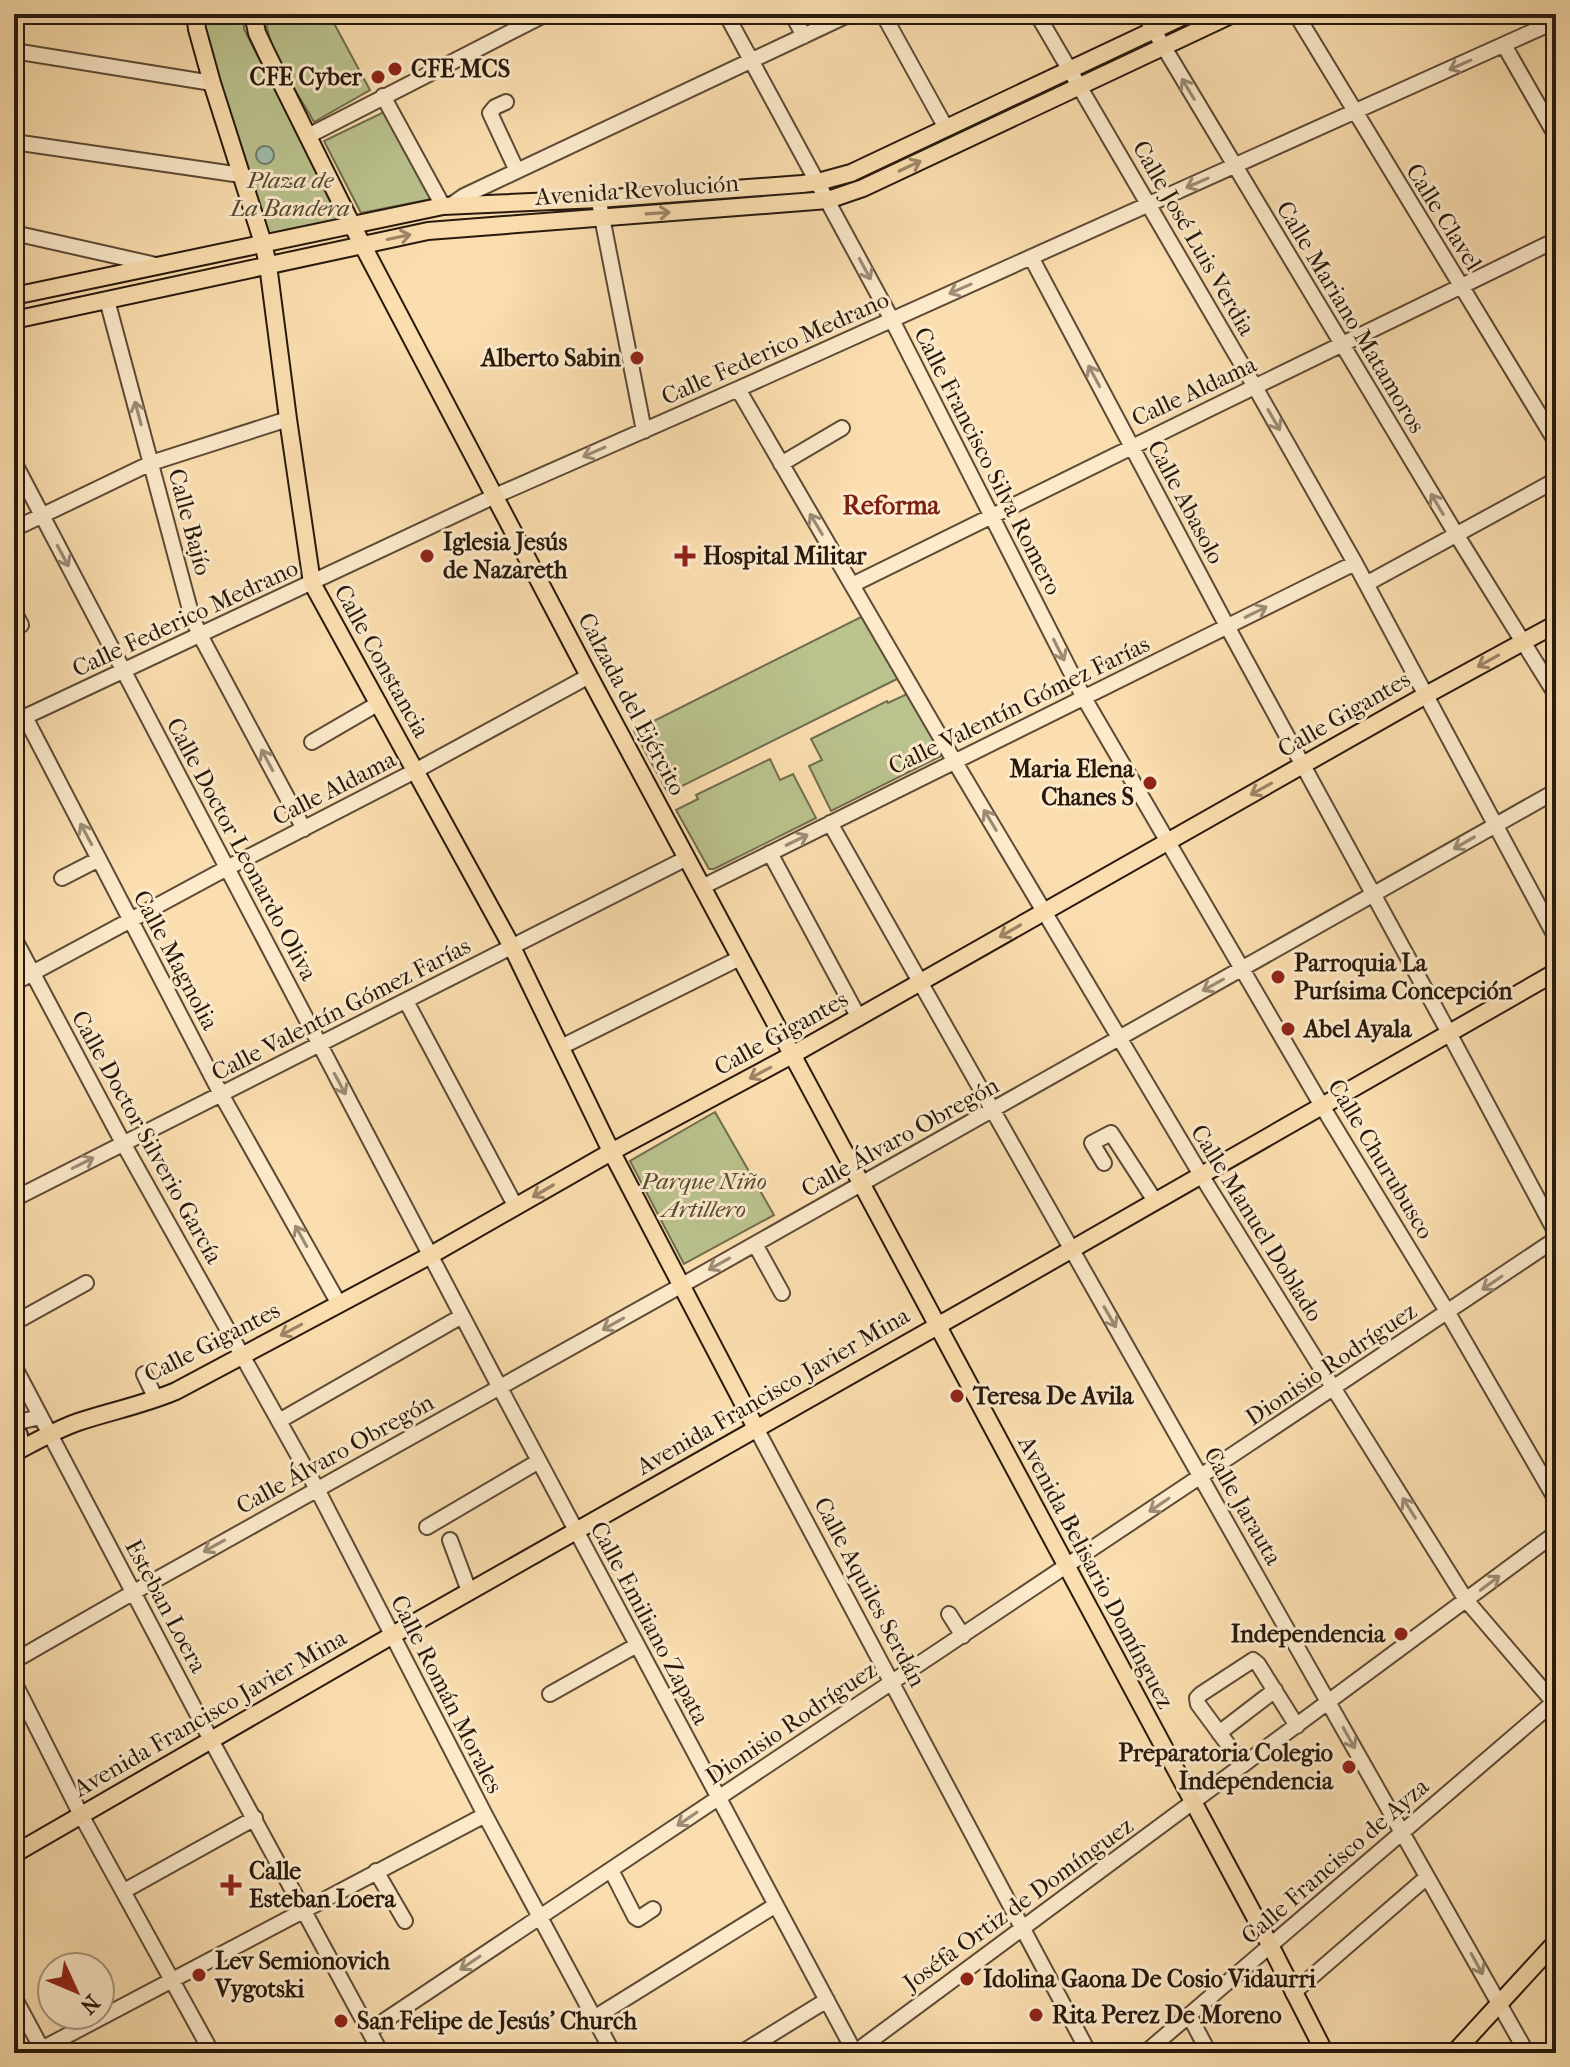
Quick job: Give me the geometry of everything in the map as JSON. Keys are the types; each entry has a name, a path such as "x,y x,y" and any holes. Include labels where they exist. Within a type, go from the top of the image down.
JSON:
{"main road":[{"name":"Calle Constancia","path":"195,14 212,83 268,265 312,583 512,947 611,1152"},
{"name":"Calzada del Ejército","path":"253,14 257,33 362,245 936,1326"},
{"name":"Avenida Revolución","path":"14,296 447,206 599,199 818,182 851,173 1188,14"},
{"name":"Avenida Revolución","path":"14,320 420,232 828,200 863,188 1233,14"},
{"name":"Calle Gigantes","path":"17,1452 78,1422 176,1391 431,1255 611,1152 859,1018 1556,624"},
{"name":"Avenida Francisco Javier Mina","path":"14,1854 392,1635 1556,972"},
{"name":"Calle Aquiles Serdán","path":"611,1152 756,1428"},
{"name":"Avenida Belisario Domínguez","path":"936,1326 1270,1945 1325,2053"},
{"path":"14,1425 19,1435 17,1452"},
{"path":"1454,2053 1556,1942"}],"street":[{"path":"308,136 546,14"},
{"name":"Calle Francisco Silva Romero","path":"726,14 892,320 1084,698 1167,842"},
{"path":"792,14 804,36"},
{"path":"383,96 447,206 850,14"},
{"path":"883,14 946,128"},
{"name":"Calle José Luis Verdia","path":"1037,14 1355,563 1556,938"},
{"name":"Calle Mariano Matamoros","path":"1144,14 1556,695"},
{"name":"Calle Clavel","path":"1296,14 1556,442"},
{"name":"Calle Federico Medrano","path":"19,719 495,496 1234,167 1504,45 1550,20"},
{"path":"1504,45 1556,136"},
{"path":"14,51 212,83"},
{"path":"506,102 490,113 517,171"},
{"path":"14,142 241,175"},
{"path":"599,199 644,431"},
{"path":"14,233 157,265"},
{"name":"Calle Aldama","path":"852,585 1131,445 1556,240"},
{"name":"Calle Abasolo","path":"1031,257 1556,1236"},
{"name":"Calle Bajío","path":"107,300 192,617 304,829"},
{"name":"Calle Manuel Doblado","path":"738,389 1119,1038 1334,1389 1466,1600 1555,1703"},
{"path":"14,529 151,463 288,419"},
{"path":"781,464 842,428"},
{"name":"Calle Doctor Leonardo Oliva","path":"14,462 431,1255"},
{"path":"1366,584 1556,480"},
{"name":"Calle Valentín Gómez Farías","path":"702,887 1355,563"},
{"name":"Calle Aldama","path":"14,983 589,676"},
{"path":"312,742 379,703"},
{"name":"Calle Magnolia","path":"19,719 99,859 221,1094 339,1304"},
{"name":"Calle Álvaro Obregón","path":"14,1661 1556,791"},
{"name":"Calle Jarauta","path":"830,823 1527,2053"},
{"name":"Calle Churubusco","path":"1167,842 1556,1500"},
{"path":"770,853 859,1018"},
{"name":"Calle Valentín Gómez Farías","path":"14,1199 687,858"},
{"path":"62,878 99,859"},
{"name":"Calle Doctor Silverio García","path":"14,938 123,1143 242,1355"},
{"path":"561,1047 740,958"},
{"path":"406,1001 516,1207"},
{"path":"1104,1163 1092,1143 1111,1133 1155,1201"},
{"name":"Dionisio Rodríguez","path":"369,2031 1448,1313 1556,1236"},
{"path":"755,1244 782,1293"},
{"name":"Calle Emiliano Zapata","path":"431,1255 854,2053"},
{"path":"14,1323 86,1283"},
{"path":"279,1421 462,1316"},
{"name":"Calle Román Morales","path":"242,1355 317,1489 485,1815 612,2052"},
{"name":"Esteban Loera","path":"14,1366 211,1740 381,2053"},
{"path":"144,1374 156,1399"},
{"path":"14,1425 40,1417"},
{"name":"Calle Aquiles Serdán","path":"756,1428 1089,2053"},
{"path":"427,1527 539,1461"},
{"name":"Joséfa Ortiz de Domínguez","path":"854,2053 1556,1533"},
{"path":"450,1540 469,1591"},
{"path":"949,1614 963,1636"},
{"path":"550,1694 637,1645"},
{"path":"1243,1765 1198,1704 1197,1698 1201,1694 1253,1660 1297,1726"},
{"path":"14,1682 81,1815 212,2053"},
{"path":"1219,1733 1275,1690"},
{"name":"Calle Francisco de Ayza","path":"1145,2053 1555,1703"},
{"path":"14,1997 40,2052 485,1815"},
{"path":"124,1891 255,1818"},
{"path":"611,1870 635,1917 642,1919 653,1909"},
{"path":"376,1871 405,1921"},
{"path":"1293,1993 1427,1877"},
{"path":"594,2018 776,1905"},
{"path":"741,2053 827,2000"},
{"path":"1189,2015 1209,2053"}],"green space":[{"name":"Plaza de La Bandera","path":"203,14 244,14 244,29 341,219 267,234 206,37"},
{"name":"Plaza de La Bandera","path":"266,14 329,14 370,90 314,122 276,55 270,41"},
{"name":"Plaza de La Bandera","path":"386,111 432,199 361,213 324,141"},
{"path":"863,616 901,677 668,793 634,731"},
{"path":"909,693 943,755 831,811 809,766 822,760 811,739"},
{"path":"770,759 780,780 793,774 816,818 709,869 676,810 698,799 696,795"},
{"name":"Parque Niño Artillero","path":"715,1112 774,1215 684,1264 630,1161"}],"shaded area":[{"path":"265,146 274,155 265,164 256,155"}],"place":[{"name":"CFE MCS","path":"395,69"},
{"name":"CFE Cyber","path":"378,77"},
{"name":"Alberto Sabin","path":"637,358"},
{"name":"Iglesia Jesús de Nazareth","path":"427,556"},
{"name":"Hospital Militar","path":"685,556"},
{"name":"Maria Elena Chanes S","path":"1150,783"},
{"name":"Parroquia La Purísima Concepción","path":"1278,977"},
{"name":"Abel Ayala","path":"1288,1029"},
{"name":"Teresa De Avila","path":"957,1396"},
{"name":"Independencia","path":"1401,1634"},
{"name":"Preparatoria Colegio Independencia","path":"1349,1767"},
{"name":"Calle Esteban Loera","path":"231,1885"},
{"name":"Lev Semionovich Vygotski","path":"199,1975"},
{"name":"Idolina Gaona De Cosio Vidaurri","path":"967,1979"},
{"name":"Rita Perez De Moreno","path":"1036,2015"},
{"name":"San Felipe de Jesús' Church","path":"341,2021"}],"district":[{"name":"Reforma","path":"891,505"}]}
